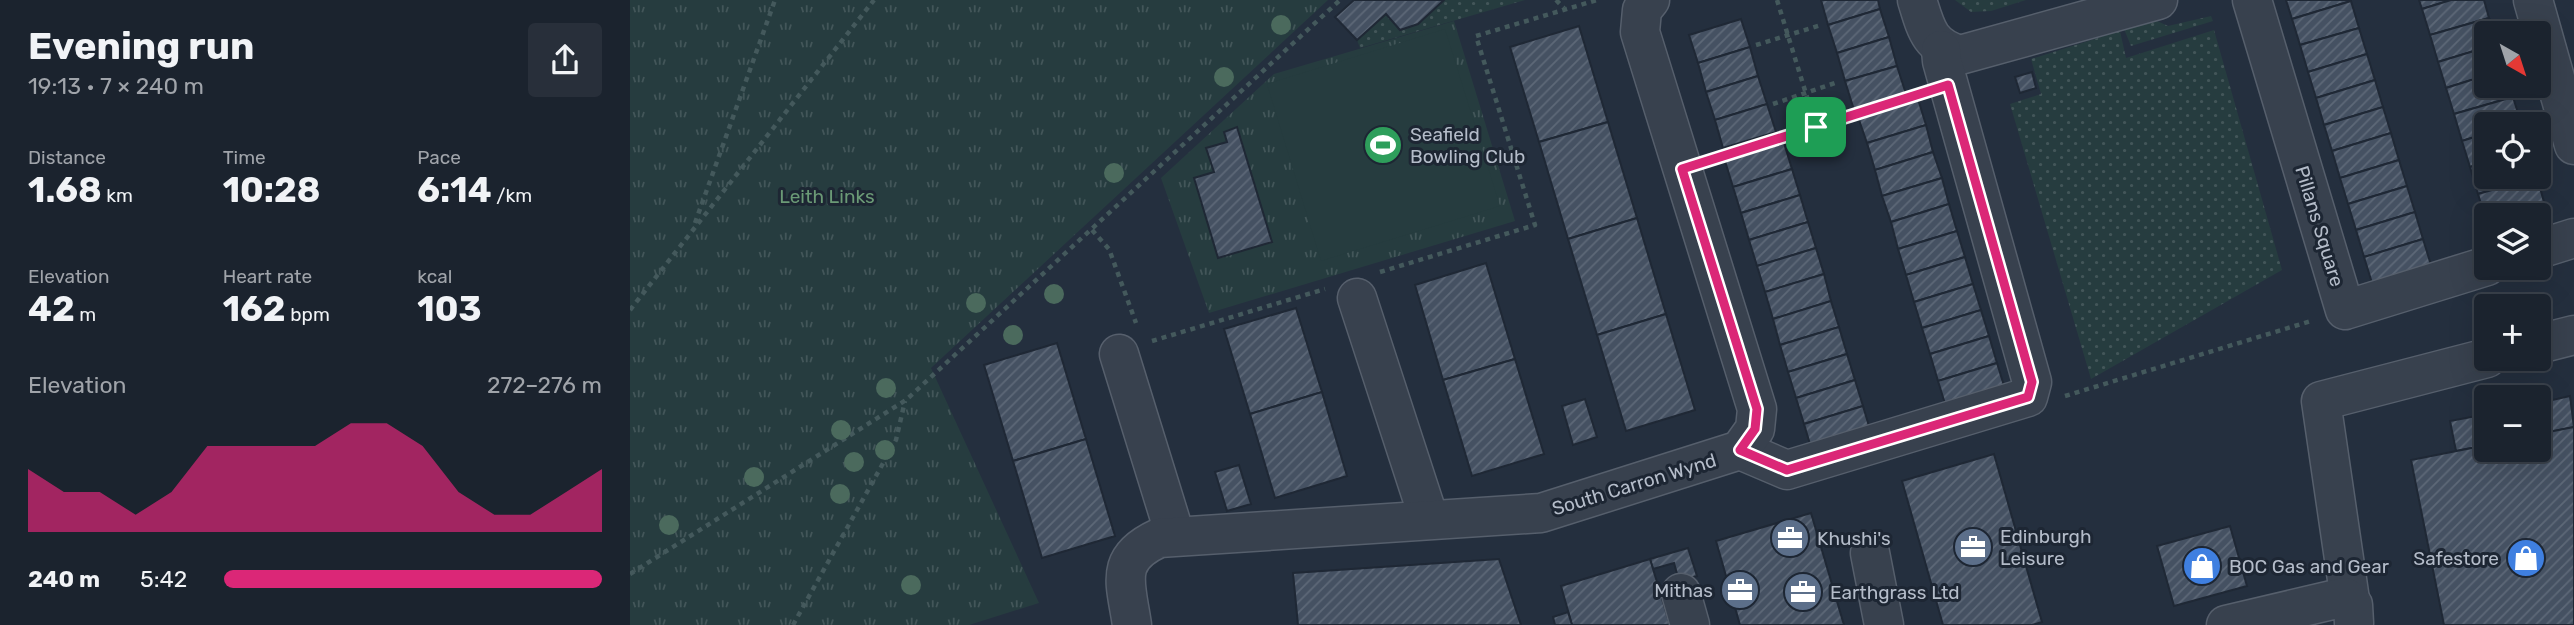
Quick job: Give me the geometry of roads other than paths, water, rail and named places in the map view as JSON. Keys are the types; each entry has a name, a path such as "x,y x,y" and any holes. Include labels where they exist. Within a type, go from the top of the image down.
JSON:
{"street":[{"name":"South Carron Wynd","path":"1130,611 1124,574 1130,558 1141,546 1175,535 1541,513 1740,450 1755,429 1757,409 1640,32 1642,10 1650,0"},
{"path":"1740,450 1787,470 2028,397 2032,382 1945,67 1927,32 1917,0"},
{"path":"1945,67 1960,55 2158,0"},
{"name":"Pillans Square","path":"2252,0 2345,310 2474,270"},
{"path":"2533,0 2574,145"},
{"path":"2551,245 2574,238"},
{"path":"1357,298 1429,519"},
{"path":"2551,341 2574,335"},
{"path":"1129,343 1175,535"},
{"path":"2352,612 2321,401 2474,361"},
{"path":"1870,553 1884,625"},
{"path":"2225,625 2330,598 2352,612"}],"place":[{"name":"Seafield Bowling Club","path":"1383,145"},
{"name":"Khushi's","path":"1790,538"},
{"name":"Edinburgh Leisure","path":"1973,547"},
{"name":"Safestore","path":"2526,558"},
{"name":"BOC Gas and Gear","path":"2202,566"},
{"name":"Mithas","path":"1740,590"},
{"name":"Earthgrass Ltd","path":"1803,592"}],"park label":[{"name":"Leith Links","path":"827,196"}]}
